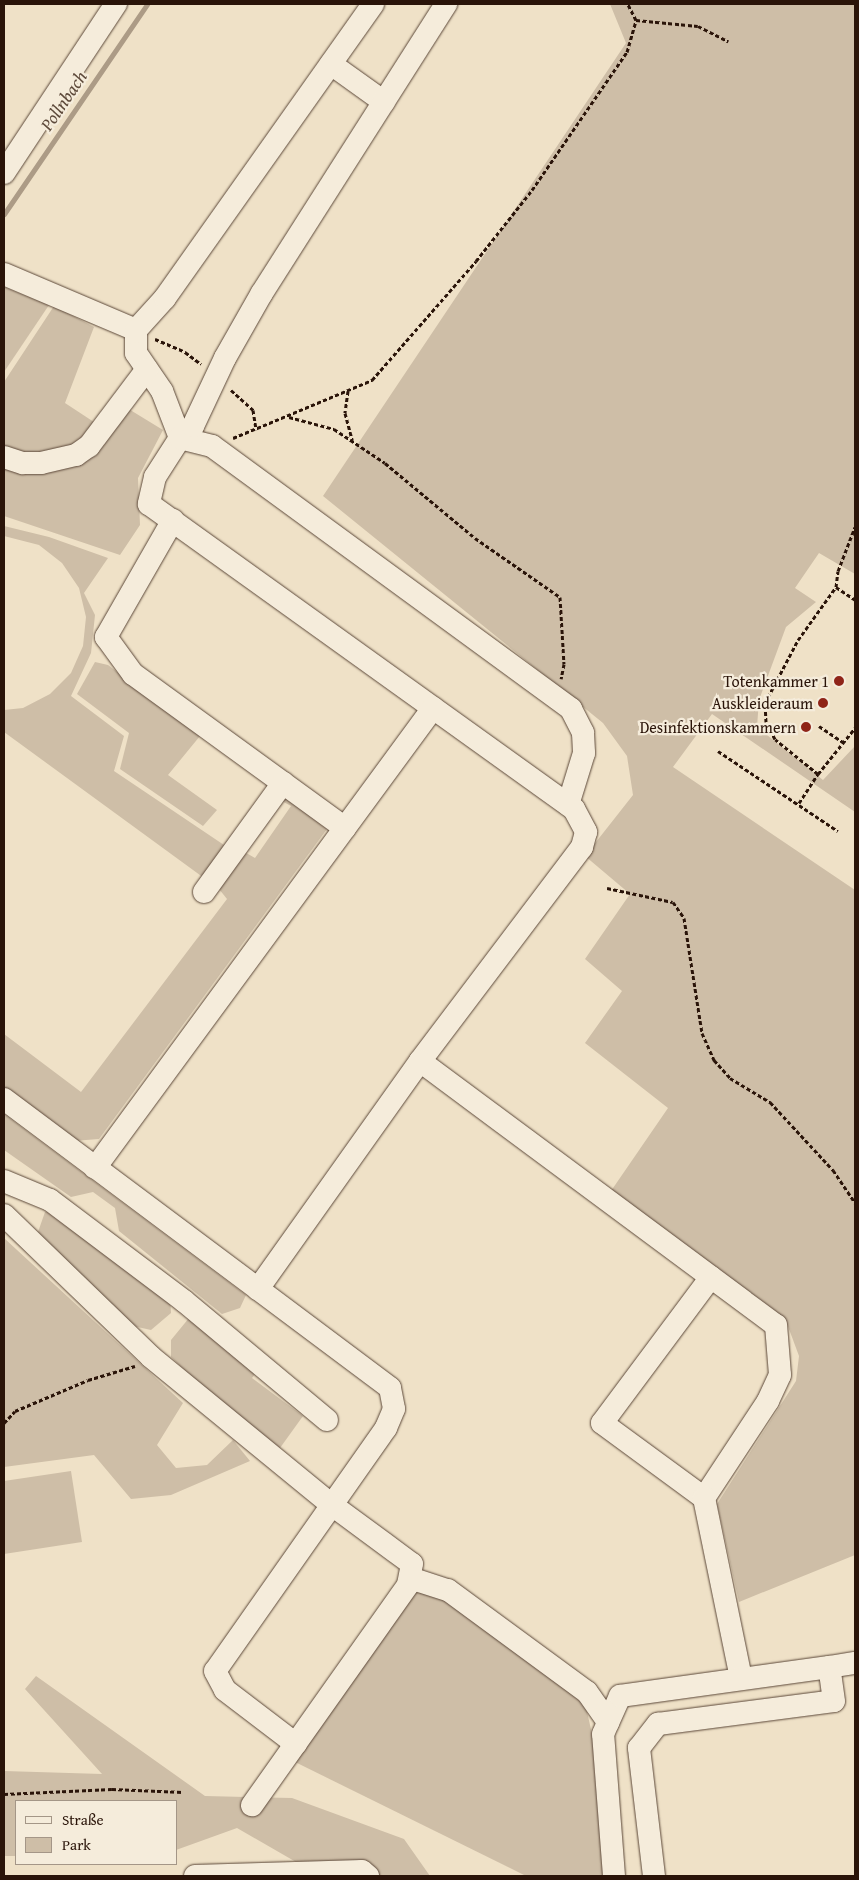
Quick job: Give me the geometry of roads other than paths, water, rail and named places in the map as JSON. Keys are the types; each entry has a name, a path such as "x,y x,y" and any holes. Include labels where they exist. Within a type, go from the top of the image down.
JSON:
{"street":[{"path":"4,173 116,4"},
{"path":"180,438 162,391 136,353 136,330 165,298 373,4"},
{"path":"258,1289 420,1060 582,847 586,832 574,809 149,504 155,477 180,438 193,426 225,358 262,293 446,4"},
{"path":"331,64 384,102"},
{"path":"4,274 136,330"},
{"path":"4,457 23,463 41,463 76,455 89,446 147,369"},
{"path":"180,438 212,446 570,709 583,733 584,753 568,805"},
{"path":"173,520 106,636 133,674 345,828"},
{"path":"95,1168 433,708"},
{"path":"204,892 283,783"},
{"path":"420,1060 776,1325 780,1374 768,1401 704,1498"},
{"path":"4,1099 390,1388 394,1409 386,1428 215,1671 225,1690 296,1744"},
{"path":"4,1182 50,1200 184,1301 326,1420"},
{"path":"4,1215 150,1357 332,1505 412,1564 408,1585 252,1805"},
{"path":"711,1277 602,1423 704,1498 741,1678"},
{"path":"410,1578 456,1596 587,1692 608,1722"},
{"path":"614,1876 603,1734 620,1696 855,1663"},
{"path":"654,1876 639,1748 658,1724 834,1701 829,1667"},
{"path":"195,1876 362,1871 368,1876"}],"waterway":[{"name":"Pollnbach","path":"4,214 147,4"}],"place":[{"name":"Totenkammer 1","path":"839,681"},
{"name":"Auskleideraum","path":"823,703"},
{"name":"Desinfektionskammern","path":"806,727"}]}
